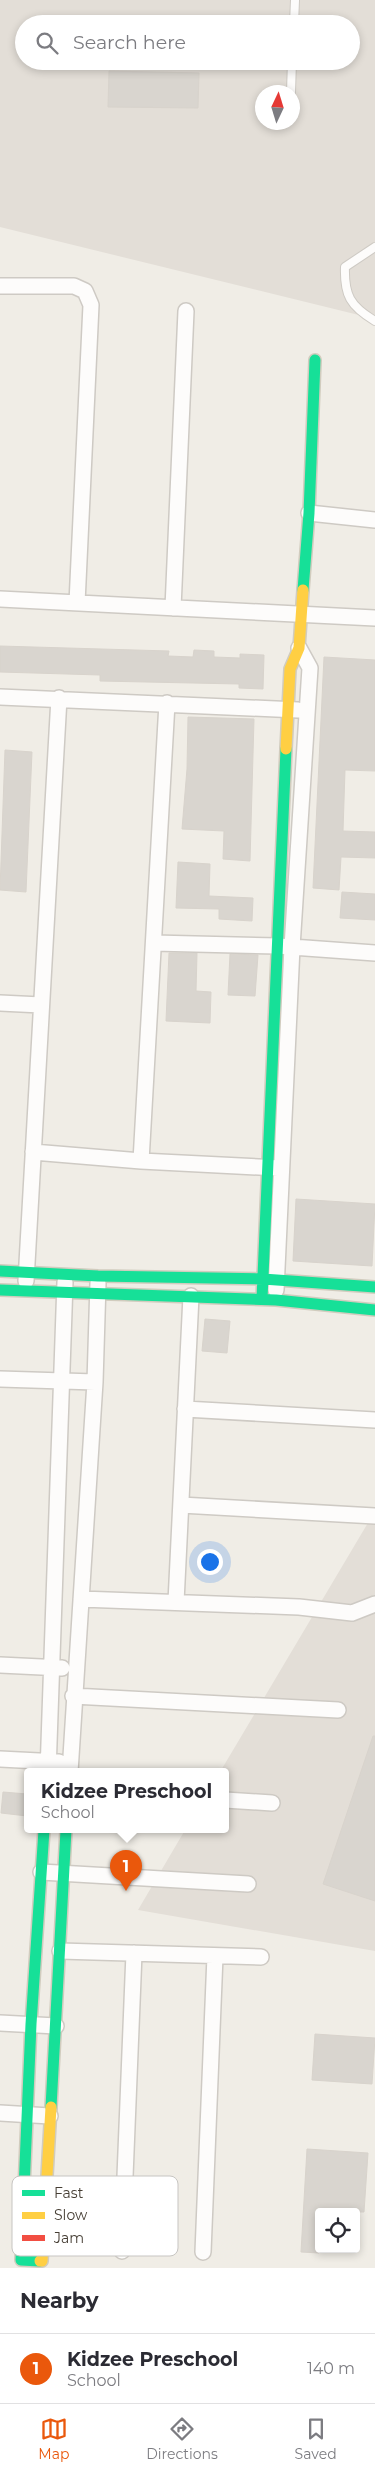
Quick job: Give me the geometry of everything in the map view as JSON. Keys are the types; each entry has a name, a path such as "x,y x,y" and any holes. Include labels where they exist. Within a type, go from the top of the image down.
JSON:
{"street":[{"path":"0,286 74,286 85,291 91,305 77,603"},
{"path":"173,608 186,311"},
{"path":"269,1299 285,946 290,669 299,648 302,613 315,360"},
{"path":"308,513 375,520"},
{"path":"0,599 375,618"},
{"path":"285,946 310,668 299,648"},
{"path":"0,697 59,698 306,710"},
{"path":"26,1290 59,698"},
{"path":"142,1161 167,703"},
{"path":"154,943 285,946 375,953"},
{"path":"0,1002 41,1005"},
{"path":"33,1152 142,1161 274,1168"},
{"path":"0,1271 98,1276 269,1279 375,1287"},
{"path":"48,1767 66,1274"},
{"path":"0,1759 48,1767 70,1767 73,1696 95,1382 98,1276"},
{"path":"0,1290 269,1299 375,1310"},
{"path":"176,1602 191,1296"},
{"path":"0,1379 95,1382"},
{"path":"185,1409 375,1420"},
{"path":"180,1505 375,1516"},
{"path":"81,1599 299,1607 352,1613 375,1604"},
{"path":"0,1664 76,1668"},
{"path":"73,1696 338,1710"},
{"path":"229,1800 272,1803"},
{"path":"25,2176 31,2024 44,1833"},
{"path":"47,2176 66,1833"},
{"path":"41,1872 248,1884"},
{"path":"60,1951 261,1957"},
{"path":"125,2176 134,1953"},
{"path":"203,2252 215,1956"},
{"path":"0,2023 56,2026"},
{"path":"0,2113 50,2116"},
{"path":"21,2256 21,2260 42,2261 42,2256"}],"lane":[{"path":"294,15 295,0"},
{"path":"291,85 292,70"},
{"path":"375,247 345,267 345,286 355,308 375,320"}],"shaded area":[{"path":"0,0 375,0 375,319 0,227"},
{"path":"375,1511 375,1951 138,1910 183,1833 229,1833 229,1768 222,1768"}],"building":[{"path":"109,71 199,73 198,108 108,107"},
{"path":"0,646 169,651 168,656 193,657 194,650 214,651 214,657 240,658 240,654 264,655 263,689 239,688 239,684 100,681 100,675 0,672"},
{"path":"324,657 375,660 375,771 345,770 343,831 375,832 375,858 341,857 339,890 313,888"},
{"path":"188,717 254,719 250,861 223,859 224,831 182,829 187,769"},
{"path":"5,750 32,752 26,892 0,890"},
{"path":"178,862 210,864 209,896 253,898 252,921 219,919 219,909 176,908"},
{"path":"342,892 375,894 375,920 340,918"},
{"path":"169,953 197,953 196,991 211,992 210,1023 166,1021"},
{"path":"230,954 258,955 255,996 228,995"},
{"path":"296,1199 375,1204 372,1266 293,1261"},
{"path":"205,1319 230,1321 227,1353 202,1351"},
{"path":"373,1736 375,1736 375,1901 323,1884"},
{"path":"3,1792 24,1794 24,1816 1,1813"},
{"path":"315,2034 375,2038 372,2084 312,2080"},
{"path":"307,2149 368,2153 364,2212 360,2212 360,2208 315,2208 315,2253 301,2252"}],"traffic: fast":[{"path":"303,590 309,513 315,360"},
{"path":"262,1299 286,749"},
{"path":"0,1271 98,1276 263,1279 375,1287"},
{"path":"0,1290 276,1300 375,1310"},
{"path":"25,2176 31,2024 44,1833"},
{"path":"51,2107 66,1833"},
{"path":"21,2256 21,2260 40,2261"}],"traffic: slow":[{"path":"286,749 290,669 299,648 303,590"},
{"path":"47,2176 51,2107"},
{"path":"40,2261 42,2261 42,2256"}],"place":[{"name":"Kidzee Preschool","path":"126,1891"}]}
